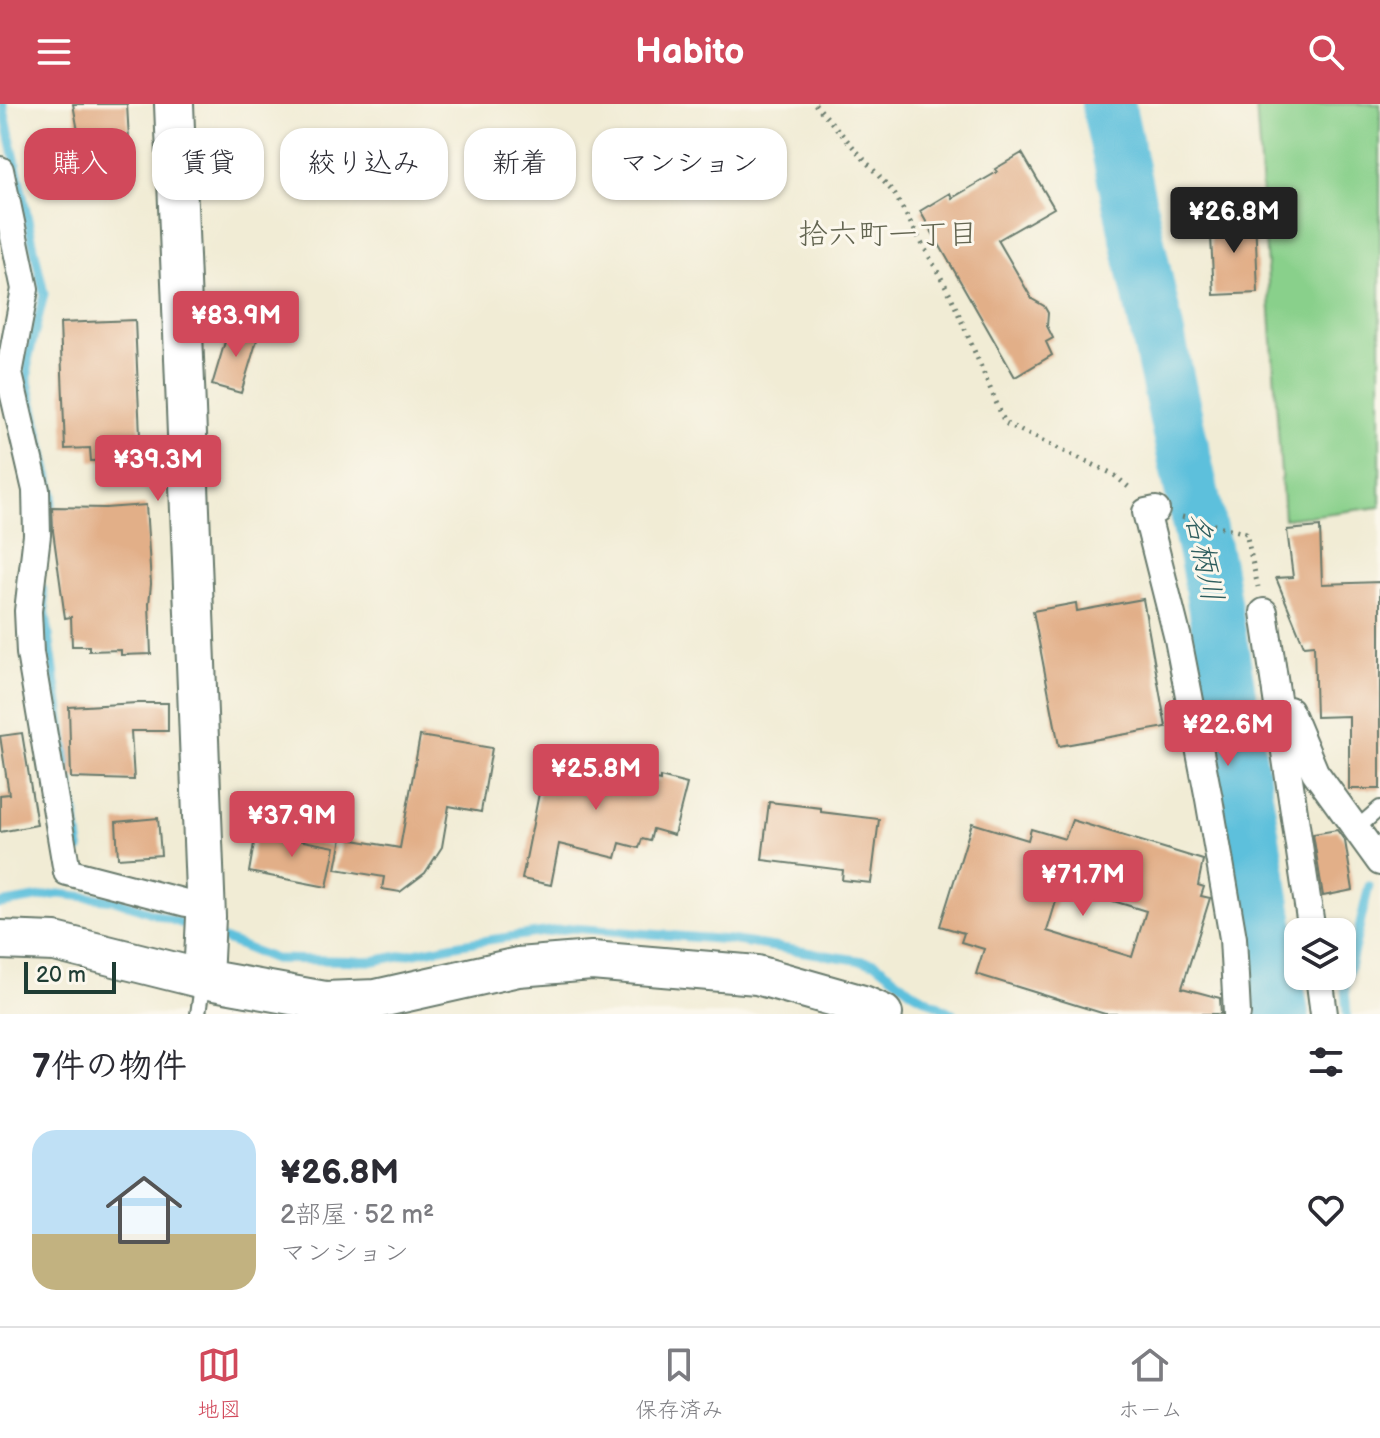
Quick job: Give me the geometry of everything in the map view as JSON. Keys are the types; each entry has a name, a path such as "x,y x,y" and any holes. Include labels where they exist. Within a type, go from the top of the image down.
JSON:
{"street":[{"path":"174,104 203,952"},
{"path":"0,170 25,289 9,374 36,490 37,535 28,611 30,653 67,872 186,903 203,952"},
{"path":"1156,510 1146,512 1178,639 1209,799 1233,938 1237,1014"},
{"path":"1264,612 1310,918"},
{"path":"1274,673 1315,772 1380,862"},
{"path":"0,940 203,952 325,1001 376,999 518,967 592,961 757,975 863,1005 883,1014"},
{"path":"1321,990 1324,1014"}],"lane":[{"path":"1355,830 1380,808"}],"path":[{"path":"815,104 894,193 950,294 1005,423 1113,474 1156,510 1246,533 1264,612"}],"green space":[{"path":"1256,104 1380,104 1380,507 1284,519"}],"building":[{"path":"73,104 127,104 128,128 77,128"},
{"path":"1022,153 1054,208 998,240 1032,299 1044,306 1048,313 1047,326 1053,338 1046,342 1052,355 1015,377 920,211 950,193 952,198 997,172 995,169"},
{"path":"1255,215 1258,293 1214,295 1210,217"},
{"path":"135,320 141,459 91,461 90,448 65,449 60,323"},
{"path":"230,325 259,333 241,393 212,385"},
{"path":"146,505 151,654 121,655 121,650 89,651 89,646 72,646 71,617 65,618 52,507"},
{"path":"1320,527 1322,584 1380,582 1380,789 1349,789 1349,716 1316,717 1314,645 1304,646 1276,578 1293,577 1287,530"},
{"path":"1143,599 1166,727 1059,746 1033,611 1076,603 1077,611"},
{"path":"168,703 168,731 131,731 134,780 71,778 69,707"},
{"path":"22,733 37,825 0,832 0,795 9,794 0,736"},
{"path":"420,736 492,748 481,812 449,806 442,847 425,873 400,892 382,889 384,877 336,869 342,838 400,848"},
{"path":"547,753 660,781 660,777 687,784 674,835 653,829 650,841 642,839 639,848 620,843 616,858 559,844 551,885 522,879"},
{"path":"769,802 879,819 871,883 842,880 843,870 762,860"},
{"path":"158,818 161,855 118,858 116,822"},
{"path":"1072,820 1203,860 1198,885 1204,887 1201,896 1210,898 1182,988 1220,998 1221,1014 1105,1014 976,974 984,949 961,942 964,933 940,926 972,823 1028,840 1031,829 1065,839","holes":["1061,885 1146,911 1132,957 1047,931"]},
{"path":"1337,830 1345,841 1353,890 1323,896 1313,834"},
{"path":"256,832 335,847 327,887 249,872"}],"waterway":[{"path":"3,104 44,294 28,360 28,382 53,495 48,533"},
{"name":"名柄川","path":"1108,104 1208,567 1282,1014"},
{"path":"42,588 80,849"},
{"path":"1347,1014 1345,989 1369,886"},
{"path":"0,904 59,894 115,900 195,928"},
{"path":"216,936 274,959 373,961 572,928 730,940 876,963 912,991 953,1014"}],"district":[{"name":"拾六町一丁目","path":"888,234"}]}
